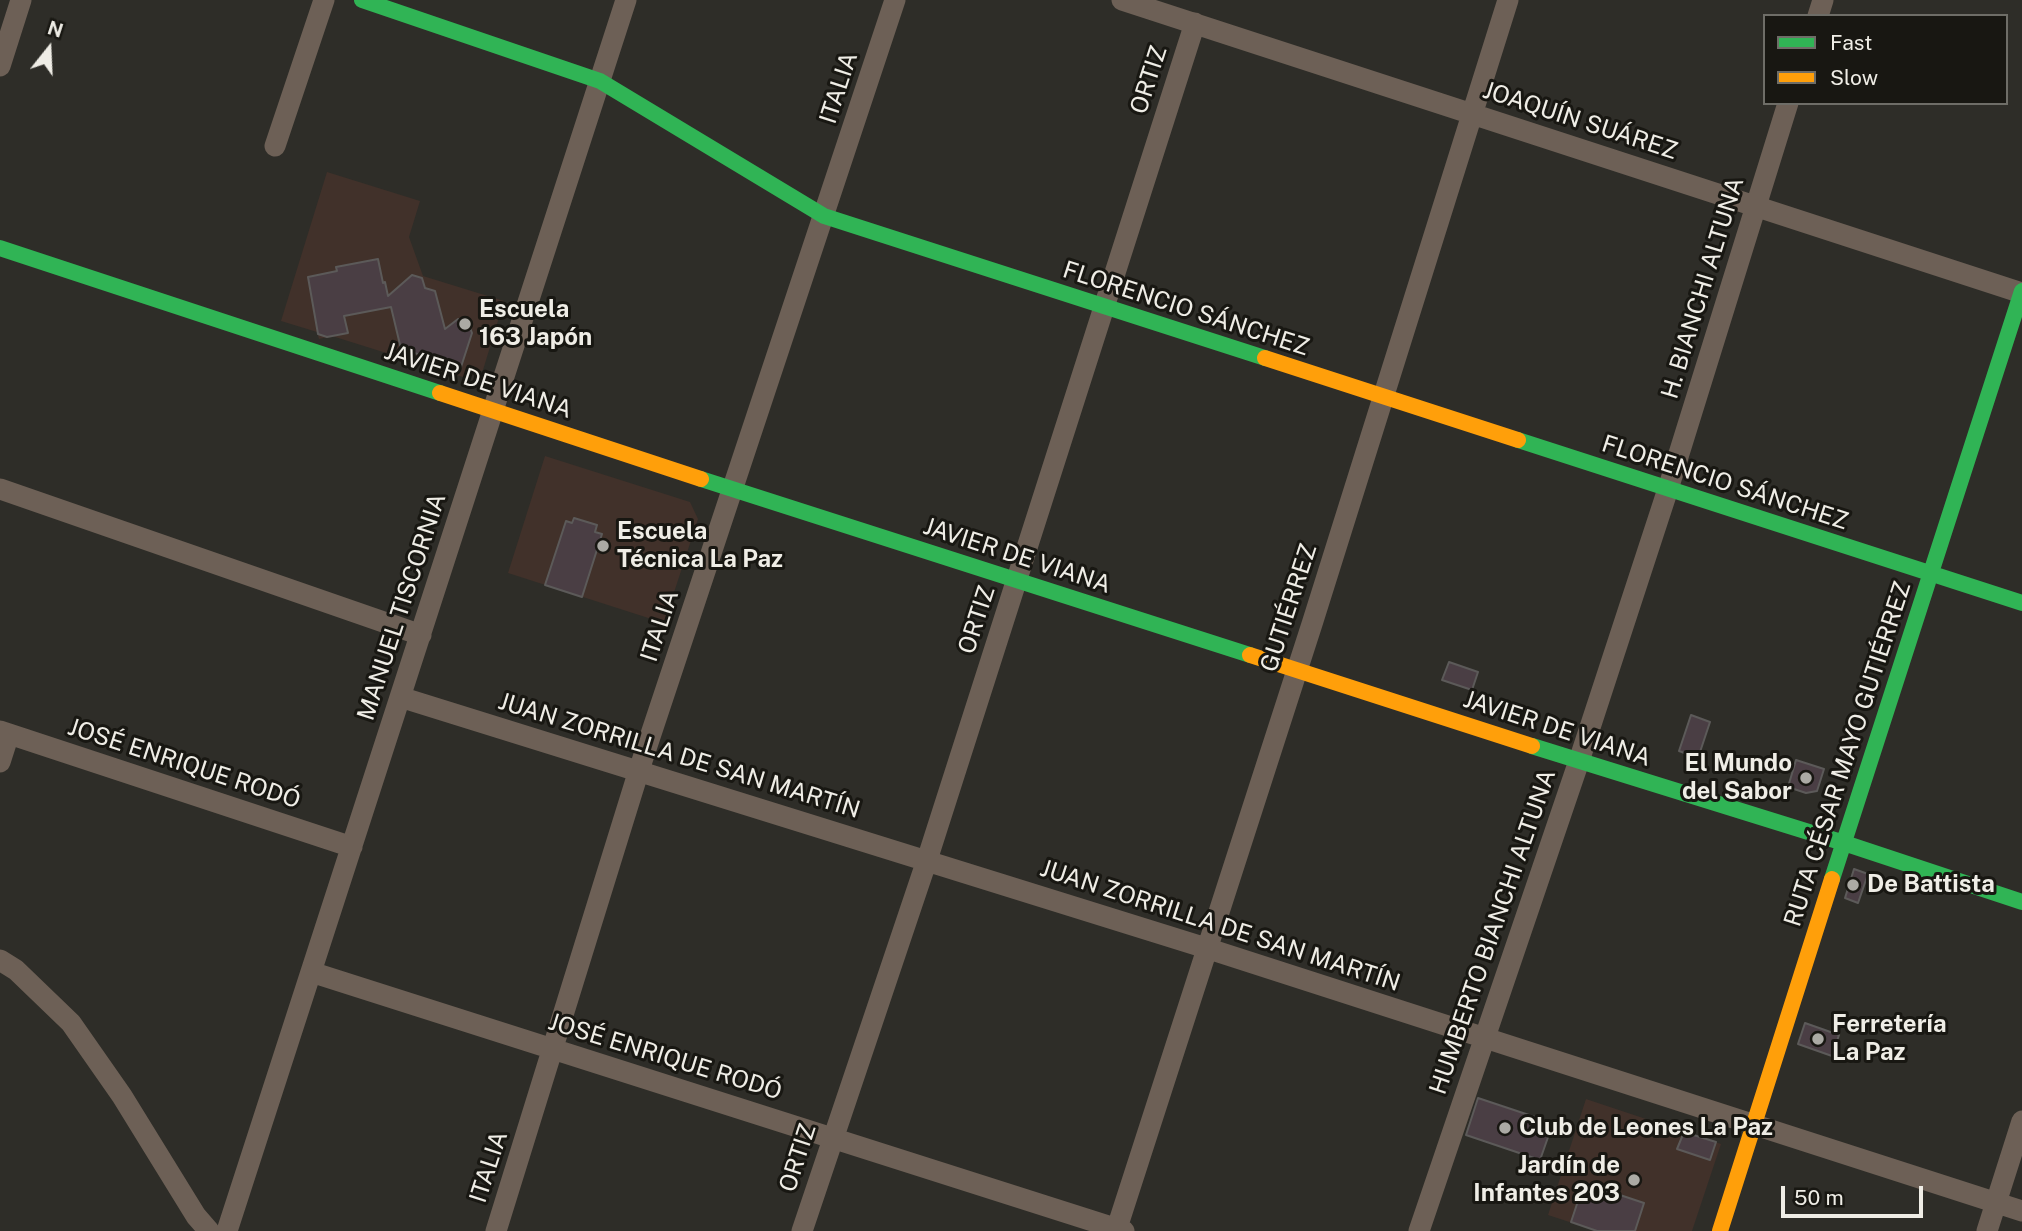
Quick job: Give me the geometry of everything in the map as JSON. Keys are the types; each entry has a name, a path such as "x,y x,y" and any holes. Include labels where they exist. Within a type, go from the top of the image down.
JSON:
{"street":[{"path":"0,66 21,0"},
{"path":"275,146 324,0"},
{"name":"FLORENCIO SÁNCHEZ","path":"362,0 600,81 824,216 2022,603"},
{"name":"MANUEL TISCORNIA","path":"227,1231 626,0"},
{"name":"ITALIA","path":"496,1231 639,770 895,0"},
{"name":"JOAQUÍN SUÁREZ","path":"1122,0 2022,292"},
{"name":"GUTIÉRREZ","path":"1119,1230 1508,0"},
{"name":"ORTIZ","path":"802,1231 927,860 1195,23"},
{"name":"H. BIANCHI ALTUNA","path":"1668,489 1787,105"},
{"name":"JAVIER DE VIANA","path":"0,248 733,489 2022,902"},
{"name":"RUTA CÉSAR MAYO GUTIÉRREZ","path":"1720,1231 2022,292"},
{"path":"0,489 421,635"},
{"name":"HUMBERTO BIANCHI ALTUNA","path":"1419,1231 1579,761 1668,489"},
{"name":"JUAN ZORRILLA DE SAN MARTÍN","path":"400,697 1206,948 2022,1211"},
{"path":"0,762 5,732"},
{"name":"JOSÉ ENRIQUE RODÓ","path":"5,732 352,848"},
{"path":"0,960 16,970 71,1023 122,1096 196,1216 209,1231"},
{"name":"JOSÉ ENRIQUE RODÓ","path":"311,972 1119,1230"},
{"path":"1987,1231 2022,1121"}],"shaded area":[{"path":"327,172 420,201 409,237 423,276 504,301 483,370 466,378 332,336 319,339 317,332 281,321"},
{"name":"Escuela Técnica La Paz","path":"545,456 690,502 698,519 664,623 508,573"},
{"name":"Jardín de Infantes 203","path":"1586,1099 1721,1144 1692,1231 1597,1231 1548,1215"}],"building":[{"path":"378,259 388,296 412,275 422,278 425,288 435,291 445,329 458,319 468,322 472,333 461,367 401,349 391,307 344,316 348,333 327,337 318,334 308,277 337,271 336,267"},
{"path":"574,518 597,525 595,532 602,534 582,597 545,585 566,521 572,523"},
{"path":"1449,662 1478,672 1472,690 1442,680"},
{"path":"1691,715 1710,722 1698,758 1679,751"},
{"name":"El Mundo del Sabor","path":"1796,760 1824,769 1817,791 1806,793 1788,787"},
{"name":"De Battista","path":"1854,869 1868,874 1858,903 1845,898"},
{"name":"Ferretería La Paz","path":"1805,1023 1839,1035 1832,1056 1798,1044"},
{"name":"Club de Leones La Paz","path":"1478,1098 1553,1123 1540,1160 1466,1135"},
{"path":"1684,1132 1716,1142 1710,1160 1677,1149"},
{"path":"1584,1183 1644,1203 1635,1231 1597,1231 1571,1222"}],"traffic: fast":[{"path":"362,0 600,81 824,216 1265,358"},
{"path":"0,248 440,393"},
{"path":"1832,879 2022,291"},
{"path":"1518,440 2022,603"},
{"path":"701,479 1250,655"},
{"path":"1532,746 1844,843 2022,902"}],"traffic: slow":[{"path":"1265,358 1518,440"},
{"path":"440,393 701,479"},
{"path":"1250,655 1532,746"},
{"path":"1720,1231 1832,879"}],"place":[{"name":"Escuela 163 Japón","path":"465,324"},
{"name":"Escuela Técnica La Paz","path":"603,546"},
{"name":"El Mundo del Sabor","path":"1806,778"},
{"name":"De Battista","path":"1853,885"},
{"name":"Ferretería La Paz","path":"1818,1039"},
{"name":"Club de Leones La Paz","path":"1505,1128"},
{"name":"Jardín de Infantes 203","path":"1634,1180"}]}
